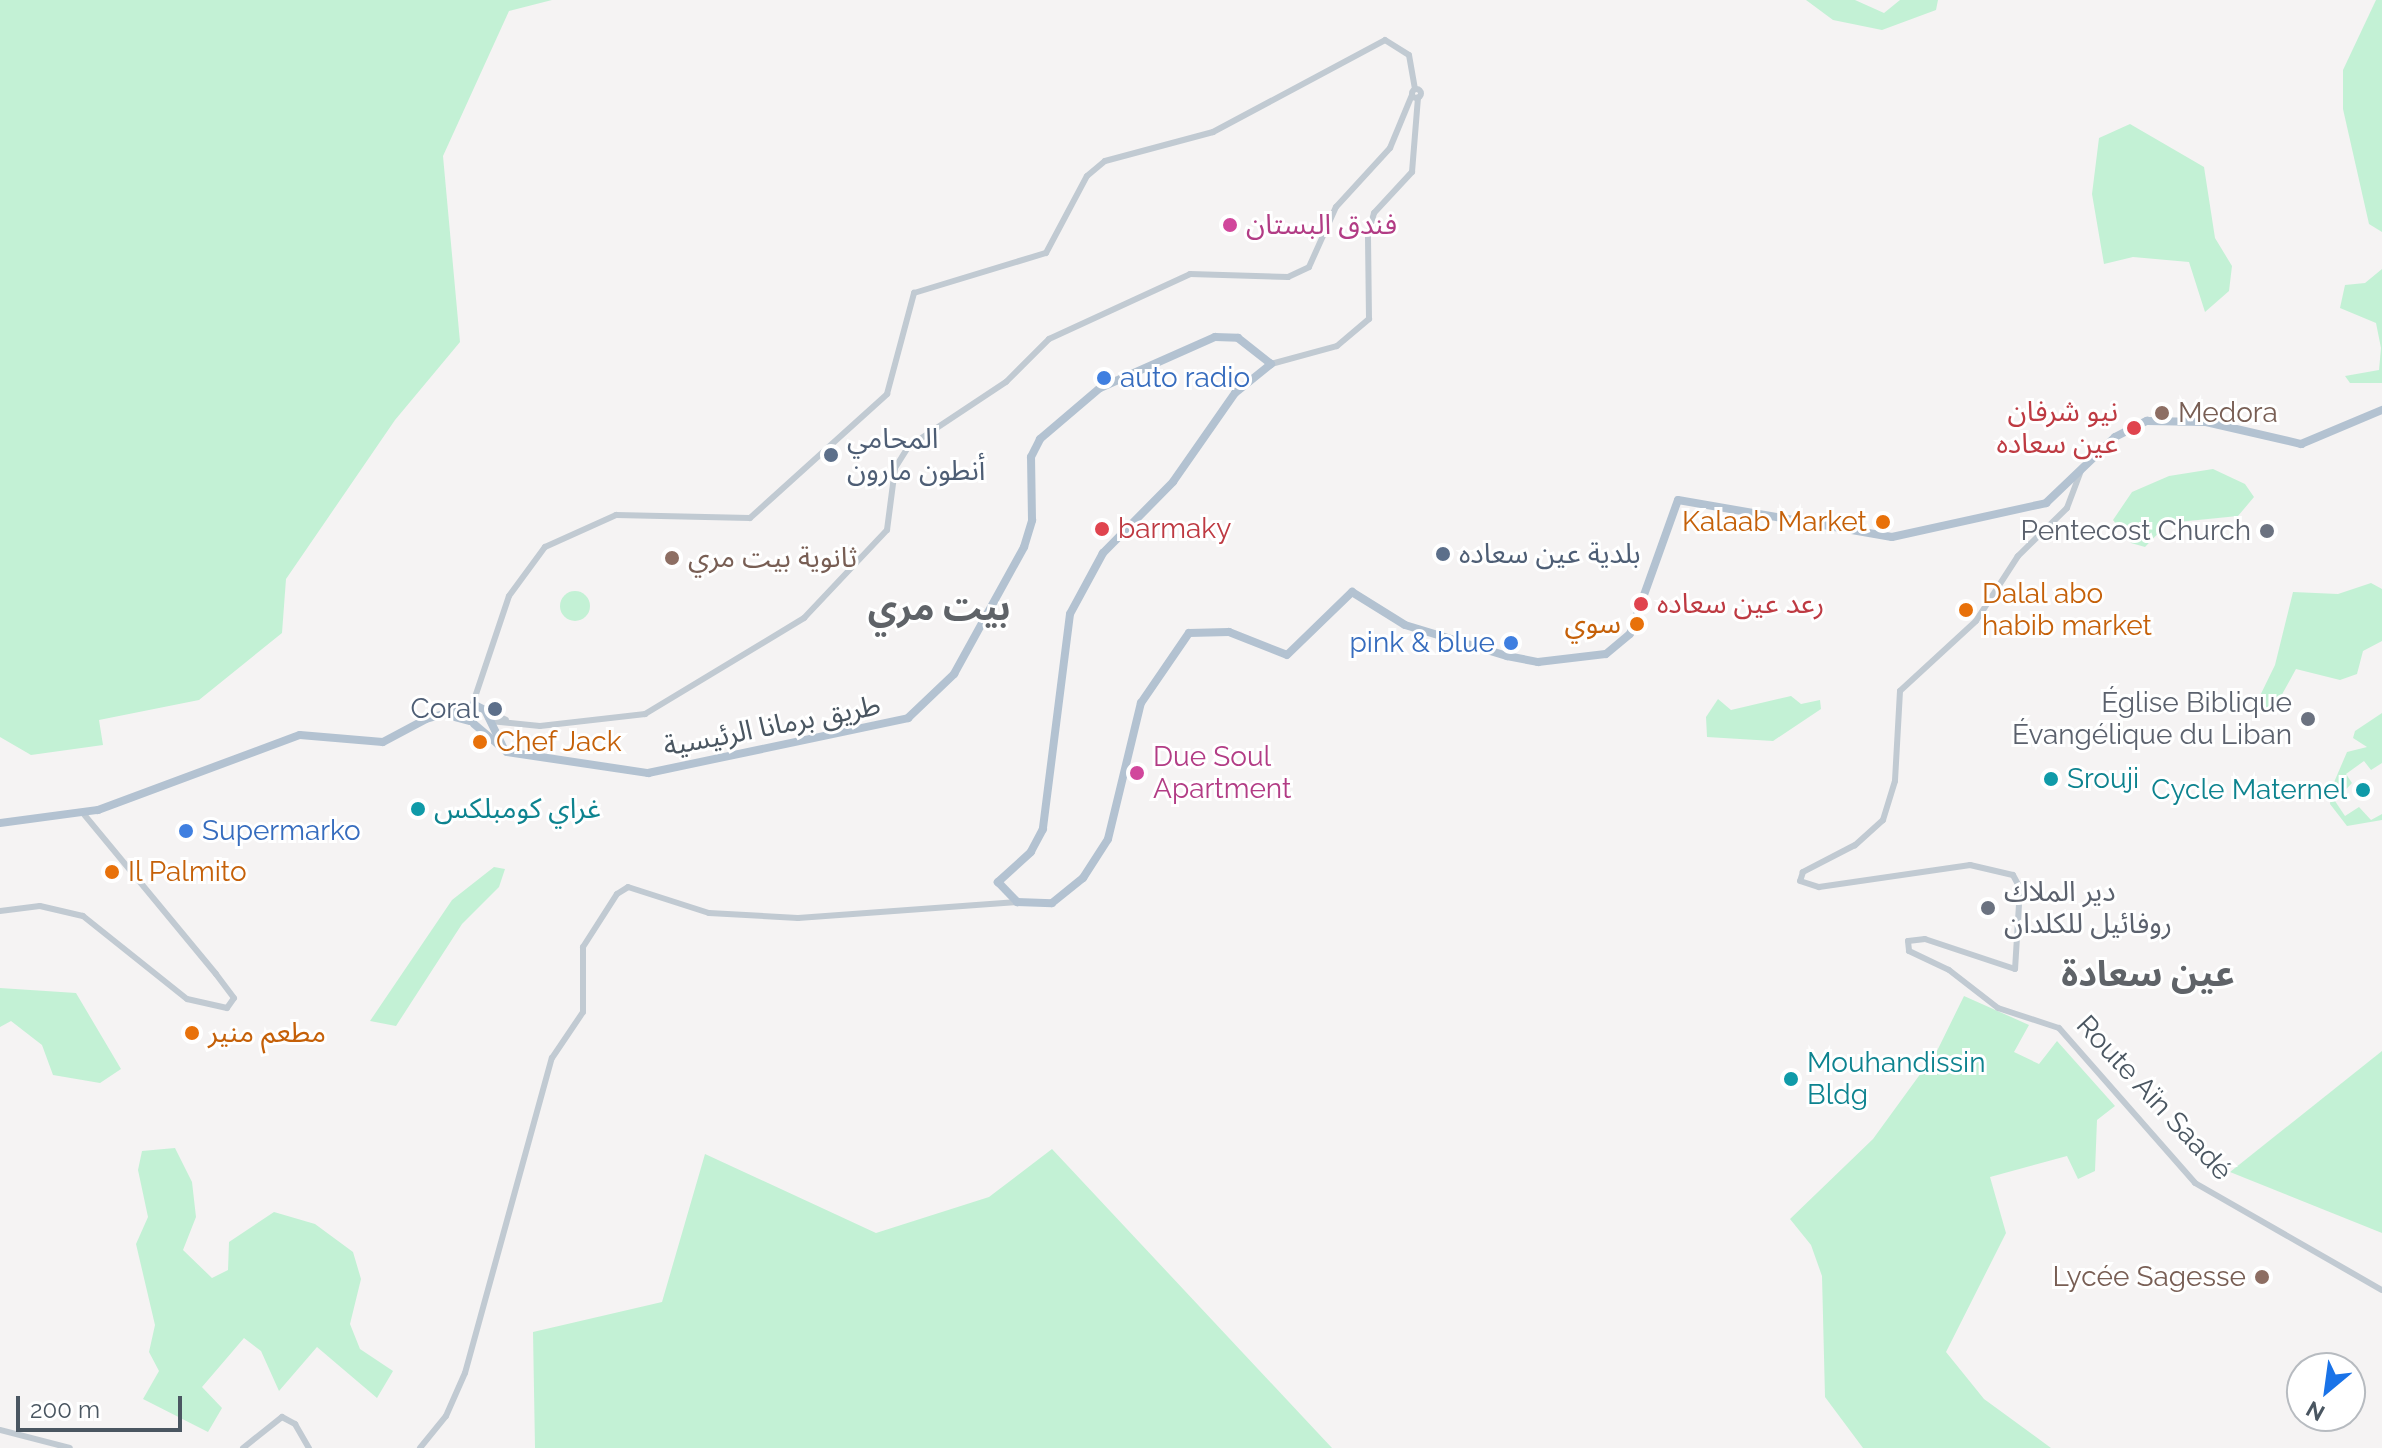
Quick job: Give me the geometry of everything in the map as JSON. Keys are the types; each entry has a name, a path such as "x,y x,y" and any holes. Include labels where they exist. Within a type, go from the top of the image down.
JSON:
{"main road":[{"name":"طريق برمانا الرئيسية","path":"507,752 648,773 908,718 954,674 1024,547 1032,520 1031,457 1040,439 1100,388 1215,337 1234,336 1255,349 1268,366"},
{"path":"1268,366 1226,404 1173,482 1103,553 1075,600 1058,665 1043,829 1031,852 998,882 1017,902 1056,902 1094,862 1115,820 1141,703 1189,633 1229,632 1287,655 1352,592 1405,625 1520,660 1606,654 1630,634 1669,507 1678,500 1892,537 2043,504 2082,465 2147,421 2206,422 2301,444 2382,410"},
{"path":"476,707 507,752"},
{"path":"472,722 476,707"},
{"path":"0,823 82,812 175,786 289,738 374,744 446,714 476,707"},
{"path":"446,714 472,722 507,752"},
{"path":"472,722 485,720"}],"street":[{"path":"513,724 476,707 477,687 509,596 545,547 616,515 750,518 887,394 914,293 1046,253 1087,176 1105,161 1213,132 1385,40 1409,55 1415,93 1412,172 1381,204 1368,233 1369,319 1337,346 1268,366"},
{"path":"485,720 513,724 608,723 645,714 804,618 887,530 904,451 1006,382 1059,333 1190,274 1288,277 1306,270 1336,207 1387,153 1415,93"},
{"name":"Route Aïn Saadé","path":"2082,465 2067,508 2018,556 1966,632 1897,696 1895,781 1881,824 1800,878 1819,887 1956,865 2005,870 2020,888 2019,965 2008,970 1925,939 1906,946 1998,1008 2059,1028 2205,1190 2382,1290"},
{"path":"0,911 40,906 83,916 187,999 227,1008 234,998 82,812"},
{"path":"420,1448 446,1416 465,1373 552,1058 583,1012 583,947 617,894 642,889 709,913 798,918 1017,902"},
{"path":"243,1448 282,1417 295,1424 309,1448"},
{"path":"0,1430 70,1448"}],"green space":[{"path":"0,0 552,0 509,11 443,156 460,342 395,420 286,579 282,633 199,700 99,720 103,745 31,755 0,737"},
{"path":"1806,0 1855,0 1884,13 1900,0 1938,0 1936,10 1882,30 1833,20"},
{"path":"2376,0 2382,0 2382,232 2369,224 2343,109 2343,70"},
{"path":"2130,124 2204,167 2215,238 2232,266 2229,291 2205,312 2189,262 2133,257 2104,264 2092,194 2099,138"},
{"path":"2382,269 2382,383 2350,383 2345,376 2379,370 2381,348 2376,323 2340,308 2345,285 2365,283"},
{"path":"2213,469 2245,484 2254,497 2238,516 2168,523 2145,547 2131,543 2113,520 2132,492 2169,476"},
{"path":"2371,583 2382,589 2382,641 2363,651 2357,674 2340,680 2296,669 2279,700 2265,709 2255,706 2275,665 2293,592 2338,594"},
{"path":"575,591 581,592 589,600 589,612 581,620 575,621 569,620 561,612 560,606 561,600 569,592"},
{"path":"1791,696 1801,704 1820,700 1821,709 1773,741 1707,737 1706,717 1718,699 1731,710"},
{"path":"2382,713 2382,763 2371,770 2364,761 2346,774 2352,783 2335,801 2345,816 2359,807 2371,820 2382,814 2382,820 2347,826 2330,804 2332,787 2347,752 2367,747 2353,738 2355,731"},
{"path":"494,867 505,869 499,887 462,924 396,1026 370,1021 452,900"},
{"path":"0,988 76,993 121,1069 100,1083 53,1075 42,1045 11,1021 0,1027"},
{"path":"1964,996 2029,1025 2014,1052 2039,1064 2057,1041 2115,1106 2097,1120 2095,1171 2078,1179 2067,1156 1990,1177 2006,1233 1946,1352 1984,1399 2051,1448 1863,1448 1825,1397 1822,1276 1811,1245 1790,1219 1873,1139 1937,1051"},
{"path":"2382,1051 2382,1233 2230,1172"},
{"path":"175,1148 192,1182 196,1217 183,1250 212,1278 228,1270 229,1242 274,1212 315,1224 353,1252 361,1279 350,1324 360,1349 393,1371 377,1398 317,1347 279,1391 261,1351 244,1338 202,1387 222,1408 208,1432 143,1399 159,1371 149,1352 155,1325 136,1244 148,1217 138,1170 142,1151"},
{"path":"1052,1149 1332,1448 535,1448 533,1332 662,1302 705,1154 876,1233 989,1197"}],"place":[{"name":"فندق البستان","path":"1230,225"},
{"name":"auto radio","path":"1104,378"},
{"name":"Medora","path":"2162,413"},
{"name":"نيو شرفان عين سعاده","path":"2134,428"},
{"name":"المحامي أنطون مارون","path":"831,455"},
{"name":"Kalaab Market","path":"1883,522"},
{"name":"barmaky","path":"1102,529"},
{"name":"Pentecost Church","path":"2267,531"},
{"name":"بلدية عين سعاده","path":"1443,554"},
{"name":"ثانوية بيت مري","path":"672,558"},
{"name":"رعد عين سعاده","path":"1641,604"},
{"name":"Dalal abo habib market","path":"1966,610"},
{"name":"سوي","path":"1637,624"},
{"name":"pink & blue","path":"1511,643"},
{"name":"Coral","path":"495,709"},
{"name":"Église Biblique Évangélique du Liban","path":"2308,719"},
{"name":"Chef Jack","path":"480,742"},
{"name":"Due Soul Apartment","path":"1137,773"},
{"name":"Srouji","path":"2051,779"},
{"name":"Cycle Maternel","path":"2363,790"},
{"name":"غراي كومبلكس","path":"418,809"},
{"name":"Supermarko","path":"186,831"},
{"name":"Il Palmito","path":"112,872"},
{"name":"دير الملاك روفائيل للكلدان","path":"1988,908"},
{"name":"مطعم منير","path":"192,1033"},
{"name":"Mouhandissin Bldg","path":"1791,1079"},
{"name":"Lycée Sagesse","path":"2262,1277"}],"district":[{"name":"بيت مري","path":"939,608"},
{"name":"عين سعادة","path":"2148,974"}]}
